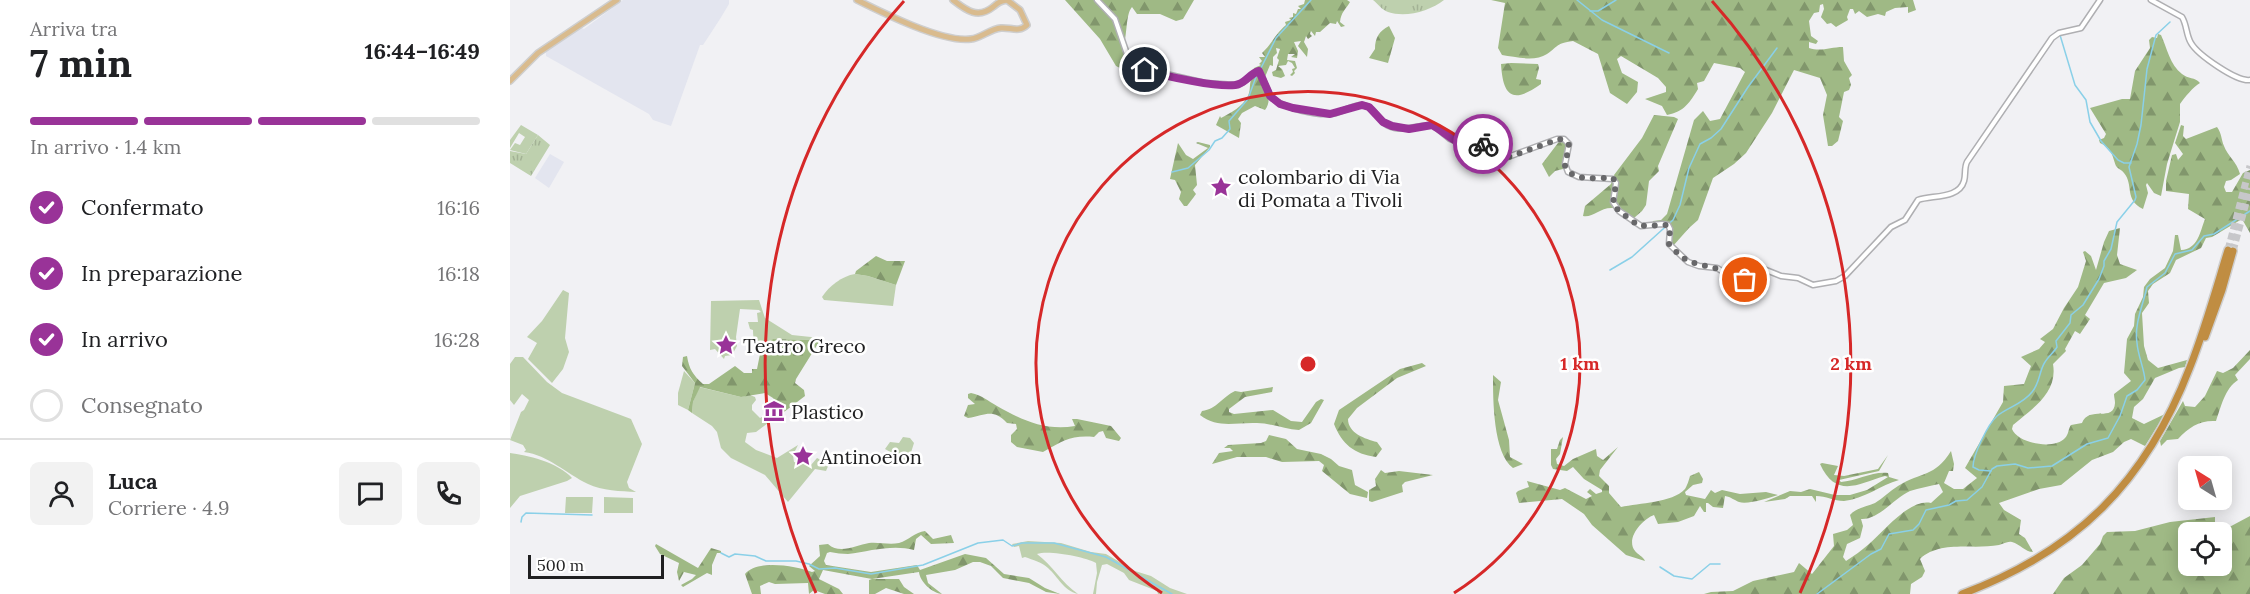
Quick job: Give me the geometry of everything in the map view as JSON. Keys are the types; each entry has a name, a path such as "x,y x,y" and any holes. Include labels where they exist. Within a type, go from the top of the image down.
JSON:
{"highway":[{"path":"1962,594 2007,576 2051,551 2096,515 2126,482 2162,429 2187,376 2231,250 2215,311 2191,372 2161,434 2132,478 2095,519 2058,549 2011,576 1969,594"}],"main road":[{"path":"510,81 538,53 617,0"},
{"path":"857,0 917,26 962,39 973,39 1001,28 1023,29 1027,25 1020,10 1008,1 1001,1 988,11 978,14 953,0"}],"street":[{"path":"1097,0 1115,19 1129,58 1146,70 1205,83 1234,85 1242,83 1259,71 1269,94 1284,105 1330,114 1365,106 1389,125 1409,129 1432,125 1450,139 1469,146 1493,143 1508,157 1563,139 1569,144 1565,162 1567,171 1579,177 1614,179 1616,184 1613,202 1616,209 1639,226 1662,224 1669,226 1670,245 1687,261 1699,266 1718,269 1737,281 1745,280 1755,271 1763,268 1778,275 1797,278 1815,285 1835,282 1845,276 1891,227 1906,219 1918,200 1952,193 1960,188 1965,179 1966,162 2052,38 2059,33 2081,28 2100,0"},
{"path":"2151,0 2182,17 2190,40 2198,51 2239,79 2250,80"}],"shaded area":[{"path":"623,0 729,0 720,19 703,45 700,45 671,126 653,120 649,114 546,56 546,50 580,27 584,29"},
{"path":"550,154 564,162 549,188 535,178"}],"green space":[{"path":"1065,0 1194,0 1183,19 1176,21 1160,14 1137,14 1132,7 1122,50 1133,69 1149,74 1147,78 1116,66 1100,39"},
{"path":"1305,0 1347,0 1350,2 1340,22 1345,26 1341,27 1337,21 1336,24 1330,23 1320,32 1316,32 1315,36 1311,31 1312,36 1308,39 1306,36 1304,42 1308,49 1307,57 1298,46 1301,41 1294,42 1298,51 1297,58 1291,57 1295,54 1288,54 1287,60 1295,61 1297,68 1292,76 1290,75 1293,72 1292,69 1295,68 1288,61 1286,65 1278,66 1285,76 1281,78 1273,76 1272,72 1276,70 1279,60 1277,58 1280,49 1276,48 1277,53 1273,57 1273,66 1270,65 1265,77 1272,91 1270,91 1261,71 1253,71 1254,68 1261,65 1259,64 1262,61 1259,57 1265,57 1262,53 1286,25 1285,22 1291,20 1289,18 1293,17 1293,13 1296,14 1298,9 1301,9 1298,6 1304,4"},
{"path":"1373,0 1444,0 1425,10 1410,14 1395,14 1386,11"},
{"path":"1491,0 1913,0 1916,10 1908,13 1908,7 1895,8 1886,12 1885,16 1878,14 1867,17 1859,11 1855,14 1853,9 1850,9 1848,20 1836,27 1831,23 1827,24 1821,17 1824,9 1823,4 1820,5 1819,12 1814,13 1809,21 1811,36 1818,41 1816,44 1809,42 1809,48 1843,47 1844,61 1852,75 1849,78 1851,85 1849,90 1844,92 1839,117 1843,121 1838,141 1828,146 1823,115 1827,95 1820,78 1794,70 1772,113 1746,153 1713,178 1698,220 1673,246 1670,244 1668,222 1652,224 1653,221 1661,220 1667,214 1694,120 1703,111 1710,121 1720,119 1745,72 1740,68 1714,63 1704,81 1697,83 1698,89 1689,102 1678,112 1667,115 1662,106 1645,99 1666,92 1666,87 1658,78 1621,56 1617,59 1622,73 1638,82 1637,92 1627,104 1610,93 1598,54 1573,41 1560,44 1537,58 1502,55 1498,48 1505,3"},
{"path":"1389,26 1395,38 1388,63 1369,58 1375,49 1378,35"},
{"path":"2158,34 2161,35 2178,70 2184,76 2200,83 2180,104 2180,122 2167,164 2161,196 2154,193 2147,183 2148,193 2143,209 2133,201 2127,178 2116,166 2109,150 2100,143 2099,140 2106,134 2090,108 2130,99 2135,71 2150,48 2149,40 2152,37 2157,38"},
{"path":"1501,64 1538,64 1536,79 1541,80 1541,84 1523,94 1511,94 1504,84"},
{"path":"1259,74 1267,92 1268,106 1265,110 1255,106 1242,113 1238,119 1241,123 1239,138 1216,125 1220,116 1221,118 1233,111 1246,100 1252,79"},
{"path":"1654,115 1678,119 1658,166 1659,171 1649,181 1646,205 1634,218 1628,217 1614,204 1617,185 1614,175 1642,138"},
{"path":"521,125 538,135 526,154 510,150 515,143 520,145 525,137 519,133 510,148 510,140"},
{"path":"2181,125 2184,126 2183,136 2186,139 2217,127 2225,149 2240,174 2226,181 2224,187 2226,192 2232,192 2243,173 2250,170 2250,233 2242,219 2212,237 2206,238 2201,248 2176,260 2170,273 2153,284 2148,291 2149,303 2142,313 2144,346 2148,360 2158,368 2187,360 2185,367 2155,378 2143,399 2134,407 2132,418 2144,424 2165,414 2145,446 2131,439 2113,452 2092,460 2061,485 2039,489 1999,503 2004,510 2021,520 2019,534 2025,538 2033,552 2015,543 2007,542 1989,546 1947,548 1928,553 1920,559 1925,571 1922,577 1911,584 1910,594 1704,594 1733,591 1753,581 1794,572 1799,563 1812,574 1834,546 1833,534 1847,530 1853,525 1850,515 1853,512 1875,503 1906,481 1933,470 1945,460 1951,451 1953,471 1949,471 1944,483 1954,489 1963,489 1977,478 1965,468 2003,402 2004,386 2024,384 2031,366 2021,357 2039,349 2045,342 2040,339 2053,329 2078,287 2086,261 2083,252 2091,256 2096,270 2109,231 2120,228 2117,255 2120,264 2137,270 2126,278 2104,283 2085,315 2090,319 2080,334 2075,331 2066,351 2053,364 2054,374 2048,392 2036,406 2013,425 2012,429 2029,442 2053,444 2065,438 2071,425 2082,423 2090,415 2110,412 2114,409 2114,394 2131,381 2124,373 2127,339 2134,326 2135,314 2143,297 2144,287 2150,279 2165,268 2173,251 2175,235 2178,235 2181,250 2191,247 2198,239 2205,219 2188,209 2189,194 2166,191 2172,155 2176,154 2178,160 2183,154 2175,143","holes":["1939,484 1943,492 1931,503 1923,503 1906,511 1846,561 1843,557 1847,544 1860,538 1863,526 1861,519 1874,516 1910,491"]},
{"path":"538,135 550,145 531,176 510,163 510,151 526,154"},
{"path":"1561,139 1566,144 1563,169 1555,171 1549,177 1542,164"},
{"path":"1178,143 1186,155 1193,159 1208,148 1196,143 1210,145 1210,147 1195,165 1197,185 1193,190 1196,194 1187,206 1184,206 1179,199 1181,192 1175,180 1170,179"},
{"path":"1612,180 1614,181 1613,208 1583,216 1585,206 1611,184"},
{"path":"876,256 887,261 905,261 896,285 855,274"},
{"path":"855,274 896,285 893,306 824,300 822,297 832,285"},
{"path":"563,290 569,293 565,338 569,352 563,369 552,383 528,359 537,343 527,337 542,321"},
{"path":"759,300 765,318 792,335 817,340 773,339 763,350 755,342 753,330 750,329 748,322 758,322 757,313 761,312 740,309 737,346 732,355 725,356 724,359 715,349 710,350 711,301"},
{"path":"773,339 817,340 819,342 796,379 795,383 804,390 805,396 784,412 773,398 765,393 741,397 700,387 693,402 692,413 688,410 695,383 682,366 683,357 687,356 694,375 703,384 709,384 735,366 744,373 752,373 752,369 757,369 760,354 757,353 757,347 763,350 766,344"},
{"path":"2250,350 2250,359 2235,375 2238,380 2227,393 2216,421 2195,425 2178,439 2167,440 2161,446 2160,441 2183,401 2185,406 2195,407 2205,396 2217,371 2223,373 2233,368"},
{"path":"515,357 523,357 547,382 562,393 631,419 642,444 627,482 629,488 636,492 593,486 541,457 524,452 526,450 523,445 510,440 521,412 529,400 522,394 514,405 510,400 510,364"},
{"path":"1422,363 1426,366 1397,378 1357,408 1348,419 1354,432 1377,442 1382,449 1376,457 1355,451 1350,447 1334,424 1339,410 1400,369"},
{"path":"684,371 695,383 688,410 678,405 678,393"},
{"path":"1493,375 1501,382 1498,400 1509,440 1510,457 1523,464 1513,468 1506,461 1498,439 1495,425"},
{"path":"699,387 741,397 750,395 755,397 752,410 760,418 767,414 776,417 756,432 747,433 745,442 756,450 777,458 798,445 793,455 794,462 811,465 817,458 829,464 826,471 815,469 788,502 765,475 731,458 721,448 717,432 712,426 692,413 693,402"},
{"path":"1273,387 1272,392 1245,397 1229,409 1229,412 1234,414 1273,410 1291,421 1302,422 1316,402 1324,400 1311,423 1299,430 1262,423 1220,423 1200,415 1202,411 1212,408 1235,391"},
{"path":"971,393 1016,416 1044,426 1075,426 1072,419 1077,419 1111,426 1121,438 1119,441 1106,438 1103,431 1094,437 1067,440 1043,452 1017,447 1011,442 1011,435 1017,429 1016,424 1007,423 998,415 993,414 968,418 964,416 968,405 975,404 968,398 968,394"},
{"path":"1269,435 1286,439 1297,449 1321,454 1339,466 1352,470 1355,485 1368,492 1367,498 1350,494 1322,471 1324,465 1319,461 1282,462 1266,457 1237,457 1212,464 1219,453 1233,451 1230,448 1224,448 1228,445 1261,443 1266,441"},
{"path":"903,437 910,438 914,443 908,462 885,449 890,442 899,443"},
{"path":"1563,437 1560,454 1556,459 1557,464 1564,466 1573,459 1596,449 1597,456 1603,460 1618,447 1600,470 1599,476 1609,486 1609,493 1621,507 1655,502 1679,494 1685,489 1690,476 1699,472 1703,479 1702,483 1693,485 1685,492 1686,495 1705,499 1711,490 1715,493 1722,490 1740,494 1766,492 1778,495 1747,503 1725,496 1723,508 1713,507 1706,503 1706,512 1700,506 1694,516 1678,522 1658,524 1654,515 1641,525 1632,540 1635,551 1645,561 1626,555 1592,525 1584,514 1562,499 1519,503 1516,493 1529,487 1527,481 1560,490 1565,488 1586,499 1592,496 1587,492 1590,489 1596,494 1602,492 1584,479 1573,467 1567,471 1553,469 1551,449 1557,449"},
{"path":"510,453 550,464 566,472 572,478 520,496 510,508"},
{"path":"1888,455 1879,471 1839,480 1841,482 1888,473 1889,477 1899,480 1858,498 1844,501 1816,496 1816,502 1812,496 1790,496 1764,502 1790,491 1801,492 1810,489 1835,495 1850,495 1867,490 1888,477 1857,485 1840,485 1826,475 1820,464 1838,466 1834,475 1844,476 1878,469"},
{"path":"1381,470 1385,473 1399,471 1433,475 1405,482 1402,485 1403,492 1369,501 1369,490 1376,486 1375,479"},
{"path":"566,497 593,497 592,513 565,513"},
{"path":"604,497 633,498 633,513 604,513"},
{"path":"2250,516 2250,594 2053,594 2064,578 2082,565 2107,532 2135,531 2170,522 2215,517 2215,522 2178,522 2178,576 2232,576 2232,526"},
{"path":"925,531 933,539 951,535 954,543 931,544 921,535 916,539 914,550 890,548 848,554 830,552 827,553 824,561 826,565 871,572 917,565 920,570 965,554 986,558 1004,574 1029,578 1060,594 1046,592 1029,583 1003,578 991,566 980,562 973,562 955,570 926,575 928,583 942,594 934,592 927,586 919,572 872,579 823,570 819,579 839,589 843,594 825,594 814,590 809,594 808,583 775,584 769,582 760,586 761,594 752,594 745,574 751,569 767,565 787,566 812,572 815,571 809,566 820,556 819,545 828,544 843,549 869,543 895,544"},
{"path":"1028,541 1061,543 1106,554 1135,571 1151,576 1170,588 1187,594 1158,594 1157,591 1129,580 1124,573 1107,564 1102,565 1096,594 1093,594 1097,573 1096,563 1067,555 1037,554 1078,594 1065,587 1043,564 1022,558 1019,546 1014,547 1012,544"},
{"path":"656,544 698,568 711,548 721,553 717,553 712,565 712,575 707,573 683,587 681,585 696,575 684,572 679,581 677,572 679,563 660,554"},
{"path":"899,579 904,587 914,594 904,594 886,588 875,594 869,594 869,580"}],"waterway":[{"path":"1260,70 1276,38 1311,0"},
{"path":"1577,0 1602,20 1669,53"},
{"path":"1590,11 1598,11 1616,0"},
{"path":"1991,471 1973,467 1975,455 1985,432 1997,416 2024,400 2035,388 2046,360 2057,347 2056,341 2070,323 2071,315 2083,305 2099,279 2104,261 2111,249 2117,222 2135,200 2129,167 2141,125 2147,69 2156,35 2170,22"},
{"path":"2060,35 2075,85 2086,100 2090,122 2101,141 2118,160 2131,163"},
{"path":"1610,270 1632,257 1673,220 1680,205 1689,168 1700,144 1721,129 1777,48"},
{"path":"1172,172 1188,168 1230,129 1229,121 1248,99 1257,74"},
{"path":"1817,594 1881,549 1889,534 1913,530 1926,510 1967,500 1982,487 1992,469 1997,466 2015,464 2028,468 2052,466 2087,444 2108,438 2120,416 2127,396 2137,390 2145,380 2136,336 2147,287 2165,273 2175,254 2192,250 2204,236 2214,234 2250,211"},
{"path":"521,522 526,513 592,515"},
{"path":"721,553 729,557 735,554 755,556 766,561 796,561 819,569 835,568 871,574 923,565 978,543 1003,540 1012,546 1022,543 1054,543 1106,557 1172,594"},
{"path":"1660,567 1674,576 1692,579 1710,564 1720,564"}],"tunnel":[{"path":"2228,250 2250,166"},
{"path":"2233,251 2250,188"}],"way so far":[{"path":"1483,144 1493,143 1503,155 1509,157 1559,139 1565,140 1569,145 1565,166 1569,173 1582,177 1613,178 1616,183 1613,204 1619,211 1639,226 1662,224 1669,226 1669,244 1683,258 1699,266 1718,269 1732,279 1745,280"}],"place":[{"name":"colombario di Via di Pomata a Tivoli","path":"1221,187"},
{"name":"Teatro Greco","path":"726,345"},
{"name":"Plastico","path":"774,411"},
{"name":"Antinoeion","path":"803,456"}],"route":[{"path":"1145,70 1205,83 1234,85 1242,83 1259,71 1269,94 1277,102 1294,109 1334,114 1363,105 1369,107 1388,125 1409,129 1432,125 1450,139 1460,143 1472,147 1483,144"}]}
